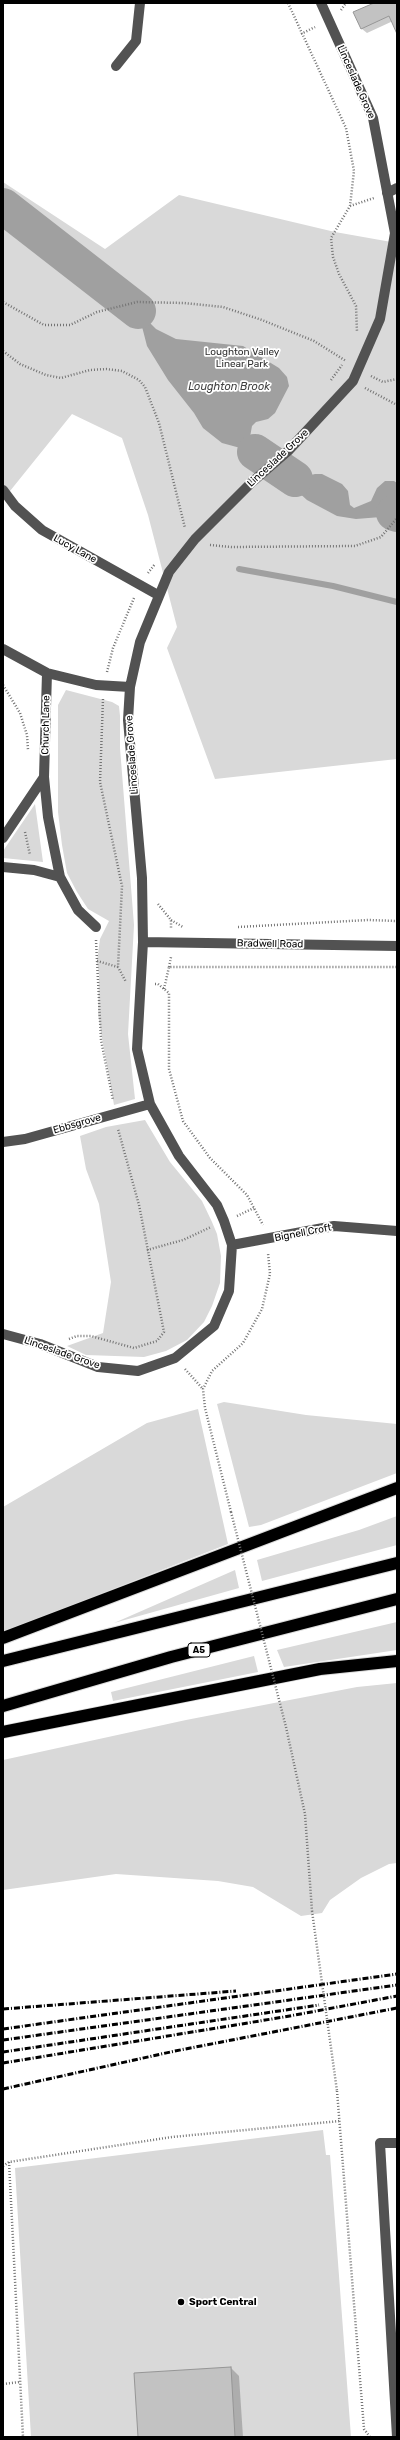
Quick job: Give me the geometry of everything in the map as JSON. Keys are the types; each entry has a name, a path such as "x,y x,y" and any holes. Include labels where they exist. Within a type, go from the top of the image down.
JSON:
{"highway":[{"path":"3,1638 397,1488"},
{"path":"3,1662 397,1563"},
{"name":"A5","path":"3,1706 171,1657 397,1599"},
{"path":"3,1732 320,1669 397,1661"}],"street":[{"path":"116,66 136,41 140,3"},
{"name":"Linceslade Grove","path":"3,1334 40,1344 98,1367 138,1371 175,1358 214,1326 229,1291 232,1245 224,1221 217,1205 179,1156 150,1104 137,1049 143,942 142,878 128,720 130,687 140,642 158,595 170,572 195,539 251,483 308,432 353,381 380,319 395,233 373,118 321,3"},
{"path":"387,193 397,188"},
{"name":"Lucy Lane","path":"3,490 16,506 42,530 158,595"},
{"path":"3,649 47,673 96,685 130,687"},
{"name":"Church Lane","path":"47,673 44,777 48,817 60,877 78,910 96,927"},
{"path":"3,838 44,777"},
{"path":"3,867 34,870 60,877"},
{"name":"Bradwell Road","path":"143,942 397,946"},
{"name":"Ebbsgrove","path":"3,1142 26,1139 150,1104"},
{"name":"Bignell Croft","path":"232,1245 334,1226 397,1231"},
{"path":"397,2142 380,2143 397,2437"}],"path":[{"path":"288,3 346,128 354,171 350,206 331,238 339,274 356,306 358,321 357,336"},
{"path":"350,206 387,193"},
{"path":"3,302 44,325 70,325 97,312 137,302 184,303 223,308 262,320 314,341 383,382 397,380"},
{"path":"3,351 20,364 46,375 61,378 90,370 106,369 122,371 139,380 145,387 159,423 185,527 195,539 208,545 231,548 355,546 381,537 396,519"},
{"path":"338,371 348,354"},
{"path":"353,381 397,404"},
{"path":"3,685 20,713 27,735 29,756"},
{"path":"23,808 24,830 34,870"},
{"path":"142,878 162,911 171,920 190,928"},
{"path":"171,920 172,943"},
{"path":"234,927 368,920 397,921"},
{"path":"96,927 97,960 118,967"},
{"path":"164,989 169,967 397,967"},
{"path":"64,1354 67,1339 77,1336 91,1336 134,1348 157,1341 164,1332 147,1250 183,1240 224,1221"},
{"path":"175,1358 203,1389"},
{"path":"230,1512 286,1727 305,1814 312,1911 340,2121 364,2429 370,2437"},
{"path":"3,2166 9,2162 172,2137 340,2121"},
{"path":"9,2162 23,2437"},
{"path":"3,2384 20,2382"}],"green space":[{"name":"Loughton Valley Linear Park","path":"3,182 105,249 179,195 335,232 397,243 397,759 215,779 167,648 177,627 148,515 122,438 72,414 6,496 3,490"},
{"path":"66,690 112,702 119,706 120,748 134,925 128,1034 135,1099 114,1105 98,1015 99,975 97,961 100,939 109,921 88,909 67,873 58,812 58,705"},
{"path":"35,804 43,862 3,858 3,851"},
{"path":"145,1120 170,1162 202,1201 212,1222 217,1234 221,1256 220,1283 212,1306 204,1322 187,1340 166,1351 144,1357 86,1355 67,1346 103,1333 111,1282 99,1204 86,1169 80,1136 106,1127"},
{"path":"224,1402 306,1415 397,1424 397,1473 261,1525 249,1527 217,1404"},
{"path":"198,1409 228,1544 3,1632 3,1507 147,1423"},
{"path":"397,1516 397,1545 262,1581 257,1560 359,1530"},
{"path":"235,1570 239,1588 114,1623"},
{"path":"397,1622 397,1650 284,1667 277,1650"},
{"path":"254,1656 258,1672 113,1701 111,1692"},
{"path":"397,1683 397,1863 389,1864 361,1878 330,1900 322,1913 301,1916 253,1887 218,1881 116,1874 3,1890 3,1760 186,1720 357,1687"},
{"name":"Sport Central","path":"323,2130 326,2155 330,2155 351,2437 31,2437 15,2168"}],"water":[{"name":"Loughton Brook","path":"138,311 156,329 176,339 243,346 279,368 287,377 289,386 275,413 268,419 256,422 252,426 250,437 258,445 255,452 222,443 203,428 194,413 168,380 147,346"},
{"path":"315,474 322,474 342,484 348,491 350,505 354,508 371,501 377,488 385,481 394,481 397,483 397,508 394,513 381,517 356,519 337,516 307,500 296,490 295,479"}],"building":[{"path":"374,3 397,3 397,34 389,16 361,29 353,12"},
{"path":"231,2367 235,2437 138,2437 134,2373"}],"waterway":[{"name":"Loughton Brook","path":"3,206 138,311"},
{"name":"Loughton Brook","path":"255,452 295,479"},
{"path":"239,569 333,586 397,602"}],"railway":[{"path":"3,2029 397,1974"},
{"path":"3,2040 397,1985"},
{"path":"3,2009 236,1991"},
{"path":"3,2063 284,2017 397,1996"},
{"path":"3,2052 319,2005"},
{"path":"3,2089 175,2051 397,2008"}],"place":[{"name":"Sport Central","path":"181,2302"}]}
